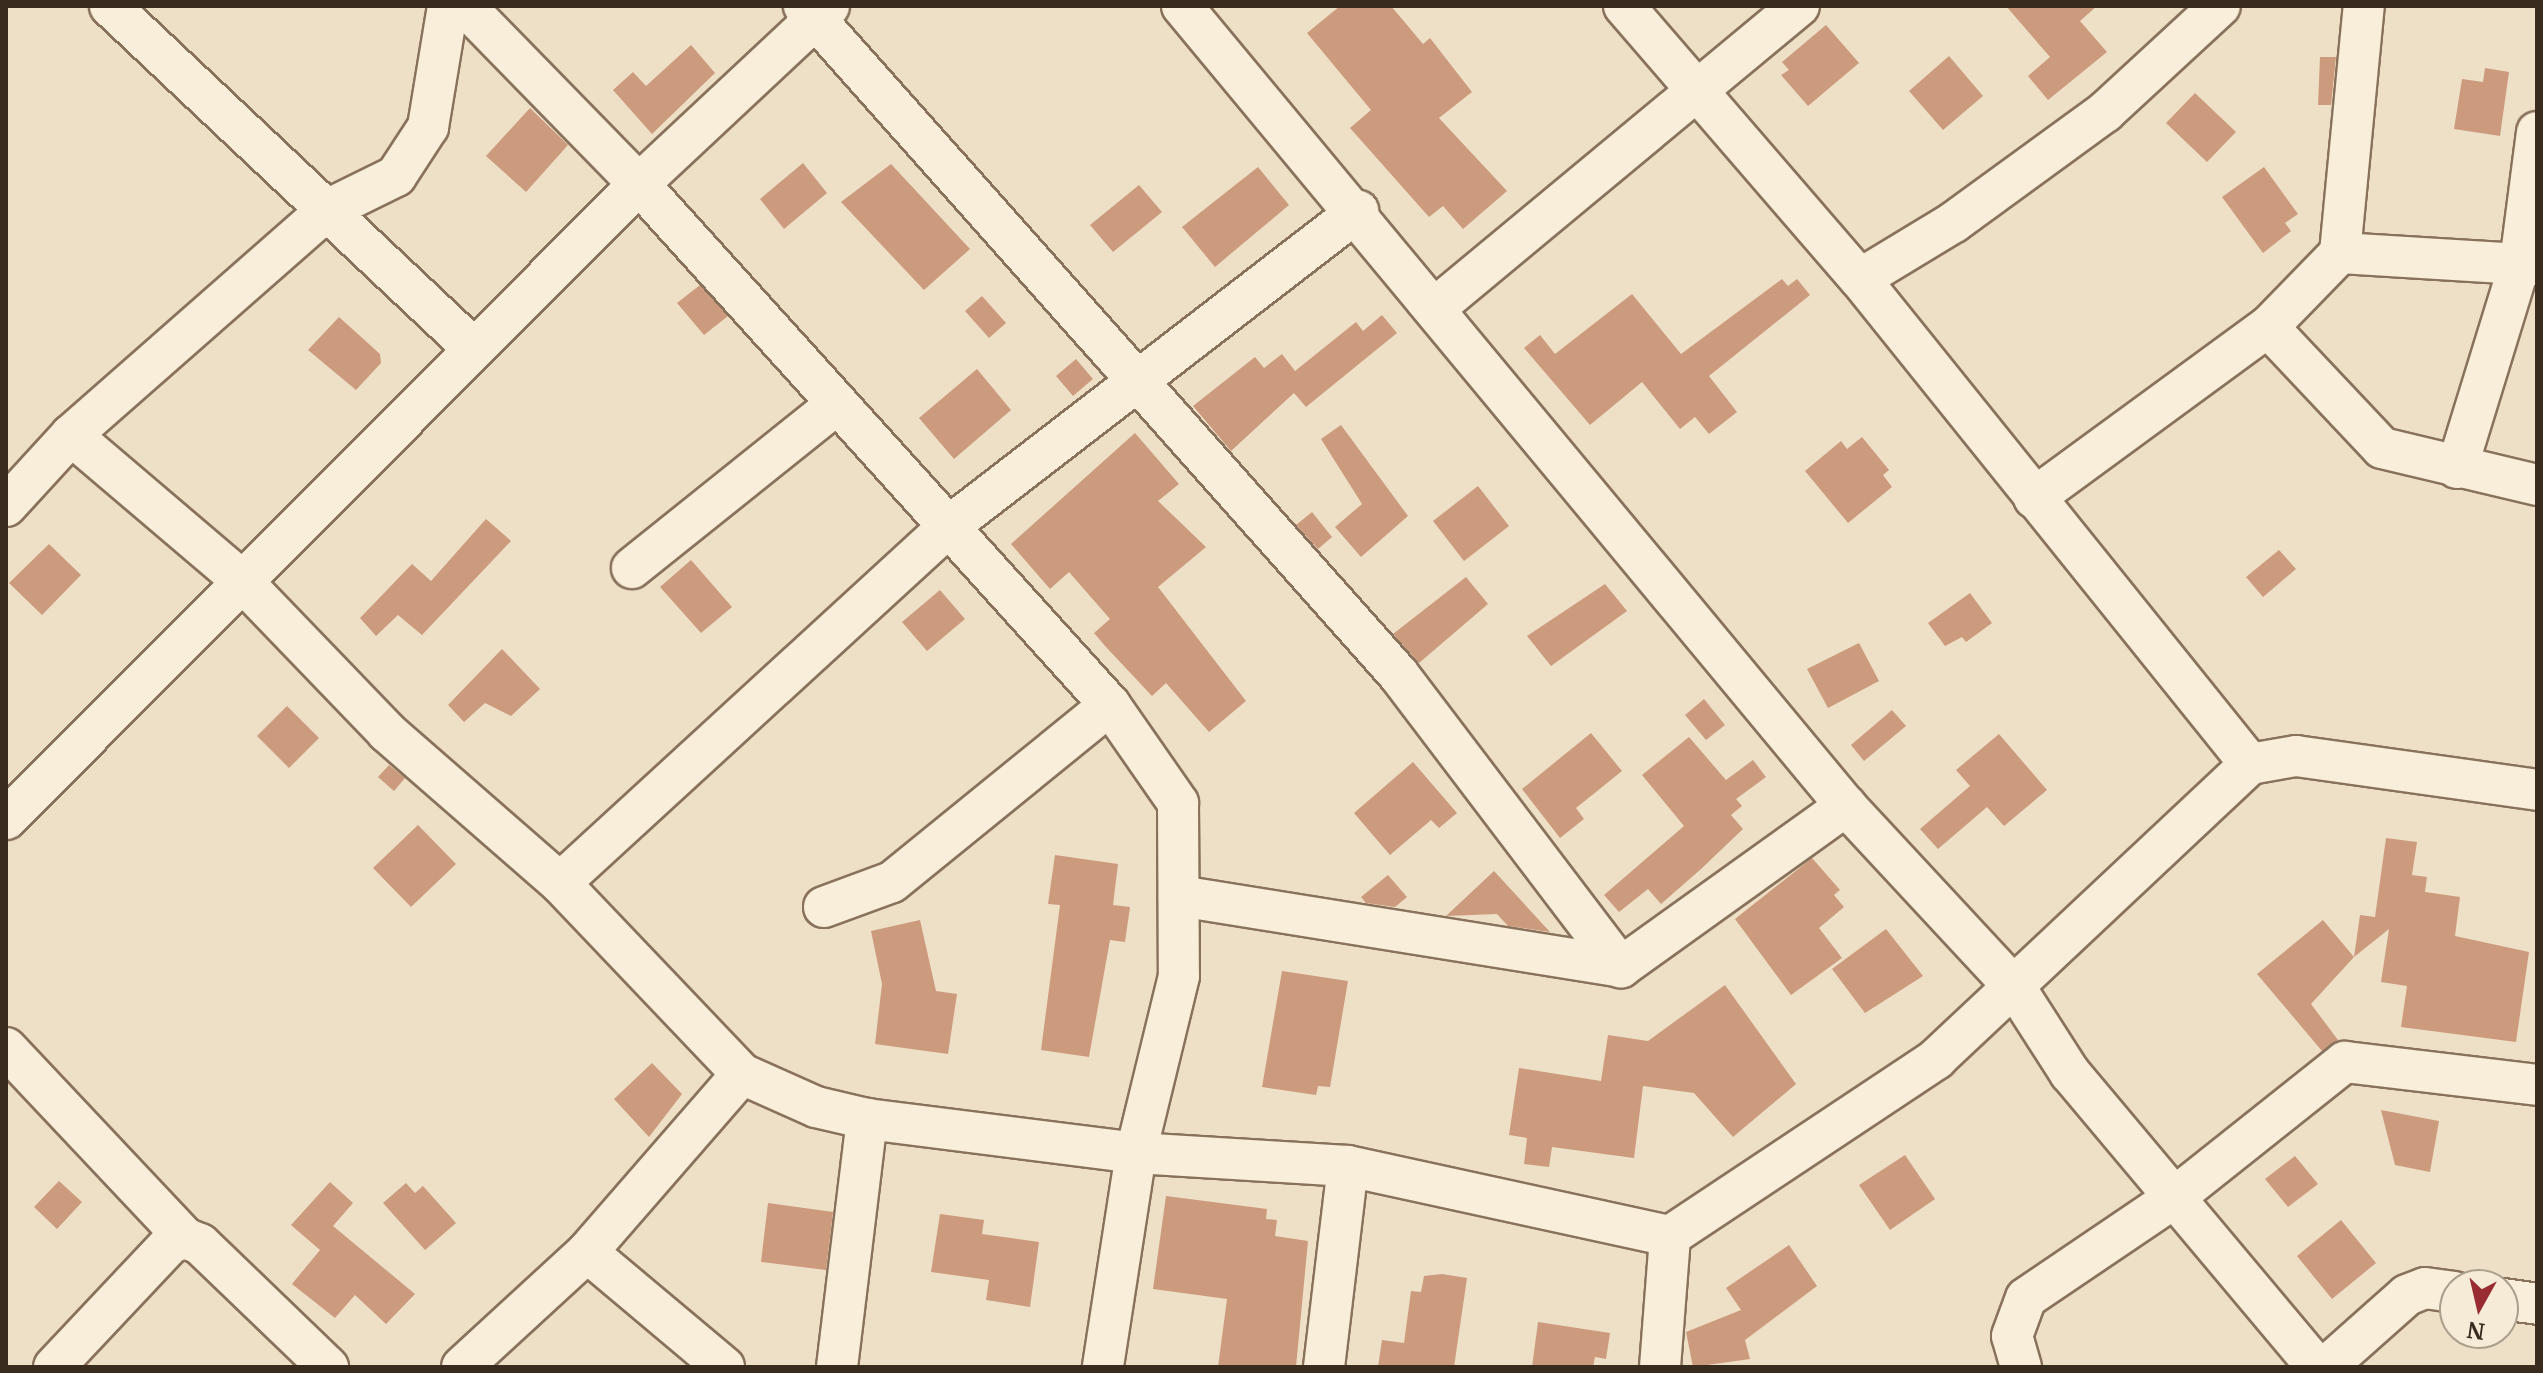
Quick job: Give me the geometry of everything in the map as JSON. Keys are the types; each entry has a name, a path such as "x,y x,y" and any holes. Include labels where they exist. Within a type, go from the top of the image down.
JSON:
{"street":[{"path":"110,6 474,349"},
{"path":"6,506 71,435 327,210 396,176 428,127 448,6"},
{"path":"465,6 639,184 1110,705 1178,803 1179,976 1136,1153 1103,1367"},
{"path":"1182,6 1358,211 1846,806 2016,989 2070,1073 2317,1367"},
{"path":"1624,6 1695,95 1860,279 2250,764"},
{"path":"1435,308 1799,6"},
{"path":"1860,279 1954,222 2105,112 2220,6"},
{"path":"2034,498 2268,327 2340,253 2364,6"},
{"path":"6,819 240,579 815,11 1137,388 1399,675 1621,967"},
{"path":"2457,468 2528,264 2537,132"},
{"path":"560,883 948,527 1137,388 1358,211"},
{"path":"2340,253 2528,264"},
{"path":"2268,327 2382,448 2537,485"},
{"path":"632,568 837,404"},
{"path":"71,435 240,579 387,732 560,883 742,1074 816,1107 867,1119 1136,1153 1348,1166 1670,1236 1936,1059 2016,989 2250,764 2296,756 2537,790"},
{"path":"824,907 892,882 1110,705"},
{"path":"1179,896 1621,967 1846,806"},
{"path":"6,1048 185,1238 200,1244 328,1367"},
{"path":"2021,1367 2012,1336 2026,1298 2175,1197 2345,1062 2537,1085"},
{"path":"462,1367 587,1252 742,1074"},
{"path":"837,1367 867,1119"},
{"path":"1324,1367 1348,1166"},
{"path":"1660,1367 1670,1236"},
{"path":"54,1367 171,1243 185,1238"},
{"path":"587,1252 724,1367"},
{"path":"2326,1367 2407,1295 2425,1288 2439,1290"}],"building":[{"path":"1340,6 1391,6 1423,44 1430,38 1472,92 1439,118 1507,191 1463,229 1443,206 1429,217 1350,128 1371,110 1307,33"},
{"path":"2006,6 2097,6 2080,21 2107,52 2048,100 2028,76 2050,57"},
{"path":"1826,25 1859,63 1808,106 1781,75 1789,70 1782,62"},
{"path":"691,45 715,73 652,134 613,90 633,72 646,86"},
{"path":"1949,56 1983,96 1943,130 1909,91"},
{"path":"2320,57 2336,57 2331,105 2318,105"},
{"path":"2485,68 2509,72 2500,136 2454,129 2462,79 2483,82"},
{"path":"2195,93 2236,132 2207,162 2166,123"},
{"path":"530,108 568,145 526,192 486,156"},
{"path":"803,163 827,193 784,229 760,199"},
{"path":"891,164 970,249 924,290 841,202"},
{"path":"1258,167 1289,205 1215,267 1182,227"},
{"path":"2264,167 2298,214 2285,223 2291,231 2263,253 2222,197"},
{"path":"1139,185 1162,212 1113,252 1090,225"},
{"path":"1782,279 1788,286 1797,279 1810,295 1709,376 1737,412 1709,434 1695,417 1680,429 1642,382 1590,425 1524,348 1540,335 1555,354 1632,294 1681,354"},
{"path":"700,285 728,316 704,335 677,303"},
{"path":"982,296 1006,323 989,338 965,311"},
{"path":"1382,315 1397,333 1306,407 1294,393 1231,451 1193,406 1255,357 1264,368 1282,354 1295,371 1356,322 1363,331"},
{"path":"339,317 380,354 381,363 356,390 308,350"},
{"path":"1076,359 1093,379 1073,396 1056,376"},
{"path":"977,369 1011,410 954,459 919,418"},
{"path":"1341,425 1408,516 1361,557 1335,527 1362,504 1321,439"},
{"path":"1135,433 1179,484 1158,501 1206,547 1158,587 1246,701 1209,732 1166,683 1152,696 1106,647 1094,633 1110,619 1069,572 1050,589 1011,544"},
{"path":"1862,437 1889,470 1883,475 1892,487 1848,523 1805,471 1841,441 1847,449"},
{"path":"1478,486 1509,526 1464,561 1433,521"},
{"path":"1312,512 1332,537 1318,549 1296,525"},
{"path":"486,519 511,541 422,635 398,615 376,636 360,618 412,564 431,581"},
{"path":"49,544 81,575 42,615 9,583"},
{"path":"2279,550 2296,569 2263,597 2246,577"},
{"path":"691,560 732,607 701,633 660,587"},
{"path":"1466,577 1488,604 1419,663 1393,634"},
{"path":"1605,584 1627,611 1551,666 1527,636"},
{"path":"940,590 965,619 927,651 902,622"},
{"path":"1970,593 1992,623 1966,642 1962,637 1945,646 1928,623"},
{"path":"1859,643 1879,681 1828,708 1807,669"},
{"path":"502,649 540,689 511,716 485,703 464,722 448,705"},
{"path":"1704,699 1725,725 1706,740 1685,715"},
{"path":"287,706 319,738 289,768 257,736"},
{"path":"1892,710 1906,726 1864,761 1851,745"},
{"path":"1591,733 1622,771 1576,808 1584,819 1560,838 1522,789"},
{"path":"1999,734 2047,790 2004,826 1987,807 1938,849 1920,829 1970,786 1956,770"},
{"path":"1689,737 1726,780 1753,760 1766,777 1736,799 1742,806 1731,815 1743,829 1701,869 1661,904 1648,889 1619,912 1604,895 1684,826 1642,775"},
{"path":"1413,762 1457,813 1439,828 1431,820 1390,855 1354,813"},
{"path":"389,765 405,778 394,791 378,777"},
{"path":"418,825 456,864 411,907 373,868"},
{"path":"2386,838 2417,842 2412,875 2427,877 2425,892 2460,897 2455,936 2529,952 2516,1042 2401,1027 2407,986 2381,982 2389,929 2354,957 2360,915 2375,917"},
{"path":"1055,855 1118,864 1113,905 1130,907 1125,942 1110,940 1089,1057 1041,1050 1060,905 1048,904"},
{"path":"1812,858 1840,890 1834,895 1844,907 1819,928 1842,958 1791,995 1735,919"},
{"path":"1494,871 1550,932 1508,926 1497,914 1446,916"},
{"path":"1388,875 1407,897 1395,907 1366,903 1361,897"},
{"path":"920,920 936,991 957,994 948,1054 875,1044 882,984 871,931"},
{"path":"2323,920 2354,957 2311,1004 2338,1040 2322,1051 2257,974"},
{"path":"1886,929 1923,976 1865,1013 1832,969"},
{"path":"1282,971 1348,981 1330,1087 1318,1086 1316,1095 1262,1087"},
{"path":"1725,985 1796,1084 1733,1137 1694,1093 1643,1086 1634,1158 1552,1147 1549,1167 1524,1164 1527,1138 1509,1135 1519,1068 1601,1081 1608,1035 1648,1041"},
{"path":"652,1063 682,1094 649,1137 614,1099"},
{"path":"2381,1110 2439,1121 2430,1172 2395,1165"},
{"path":"1905,1155 1935,1199 1890,1230 1859,1185"},
{"path":"2295,1156 2318,1184 2288,1207 2265,1179"},
{"path":"59,1181 82,1202 57,1229 34,1207"},
{"path":"330,1182 353,1203 333,1226 415,1294 386,1324 355,1295 335,1318 292,1284 320,1250 291,1225"},
{"path":"406,1183 415,1193 423,1186 456,1223 425,1250 383,1203"},
{"path":"1166,1196 1267,1209 1266,1219 1277,1220 1275,1236 1308,1241 1296,1367 1218,1367 1227,1299 1153,1289"},
{"path":"768,1203 833,1212 826,1270 761,1262"},
{"path":"940,1214 984,1220 982,1234 1039,1242 1030,1307 986,1300 989,1280 931,1272"},
{"path":"2341,1220 2376,1263 2332,1299 2297,1256"},
{"path":"1789,1245 1817,1286 1745,1340 1750,1359 1693,1367 1686,1332 1741,1310 1726,1288"},
{"path":"1442,1274 1467,1278 1454,1367 1378,1367 1382,1340 1404,1343 1411,1291 1421,1292 1424,1276"},
{"path":"1538,1322 1610,1333 1606,1359 1595,1357 1593,1367 1532,1367"}]}
